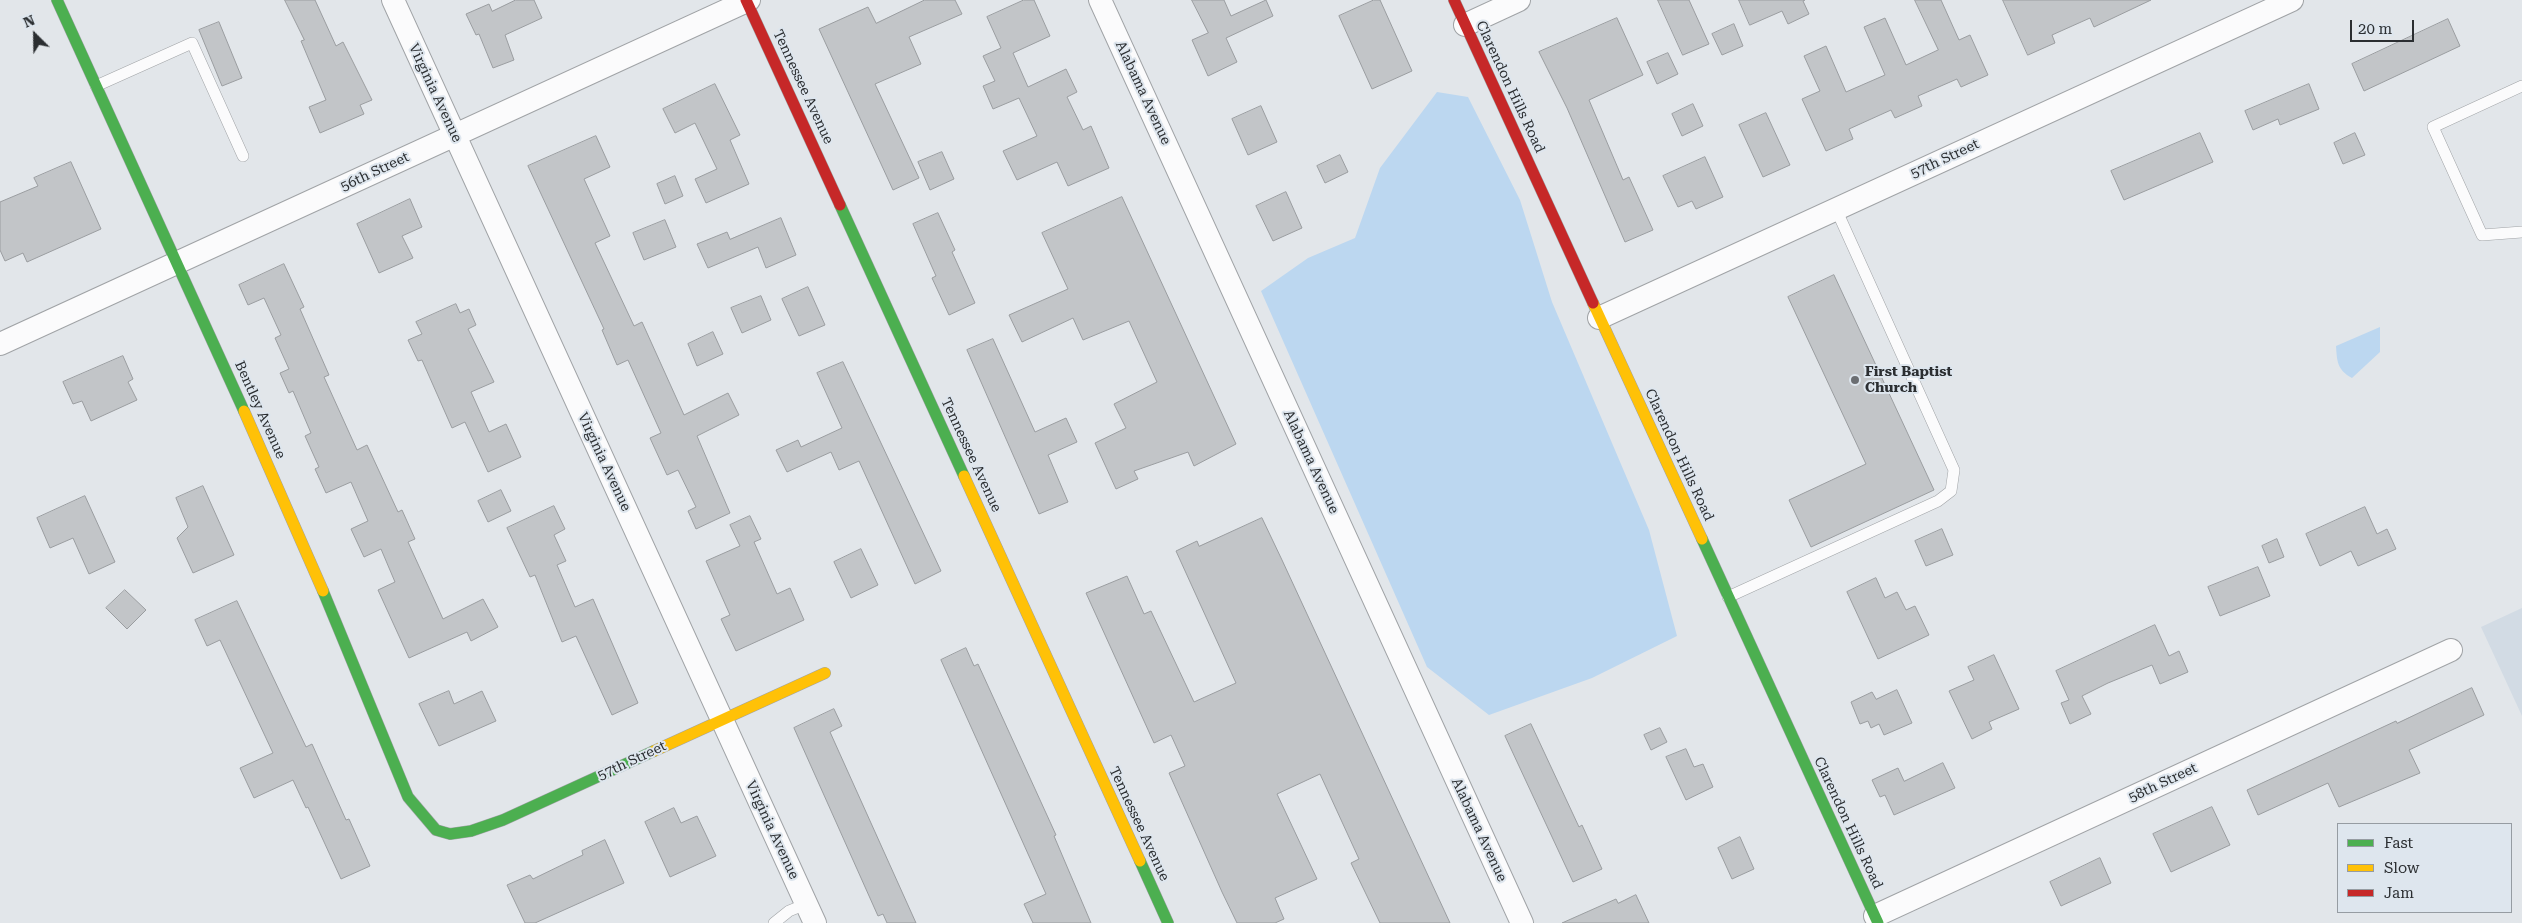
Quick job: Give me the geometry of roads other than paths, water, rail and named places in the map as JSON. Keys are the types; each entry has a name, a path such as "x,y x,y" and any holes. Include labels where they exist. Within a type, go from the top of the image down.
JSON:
{"street":[{"name":"Bentley Avenue","path":"57,0 272,472 408,797 436,830"},
{"name":"Virginia Avenue","path":"393,0 810,913"},
{"name":"56th Street","path":"0,344 747,0"},
{"name":"Tennessee Avenue","path":"747,0 1168,923"},
{"name":"Alabama Avenue","path":"1100,0 1522,923"},
{"name":"Clarendon Hills Road","path":"1454,0 1876,919"},
{"path":"1465,25 1519,0"},
{"name":"57th Street","path":"1599,318 2292,0"},
{"name":"58th Street","path":"1876,919 2451,650"},
{"name":"57th Street","path":"436,830 450,834 471,831 503,820 824,674"}],"lane":[{"path":"96,86 192,43 243,156"},
{"path":"2522,86 2433,127 2482,235 2522,232"},
{"path":"1728,597 1938,501 1951,491 1954,470 1836,209"},
{"path":"774,923 789,911 810,913"}],"place":[{"name":"First Baptist Church","path":"1855,380"}]}
